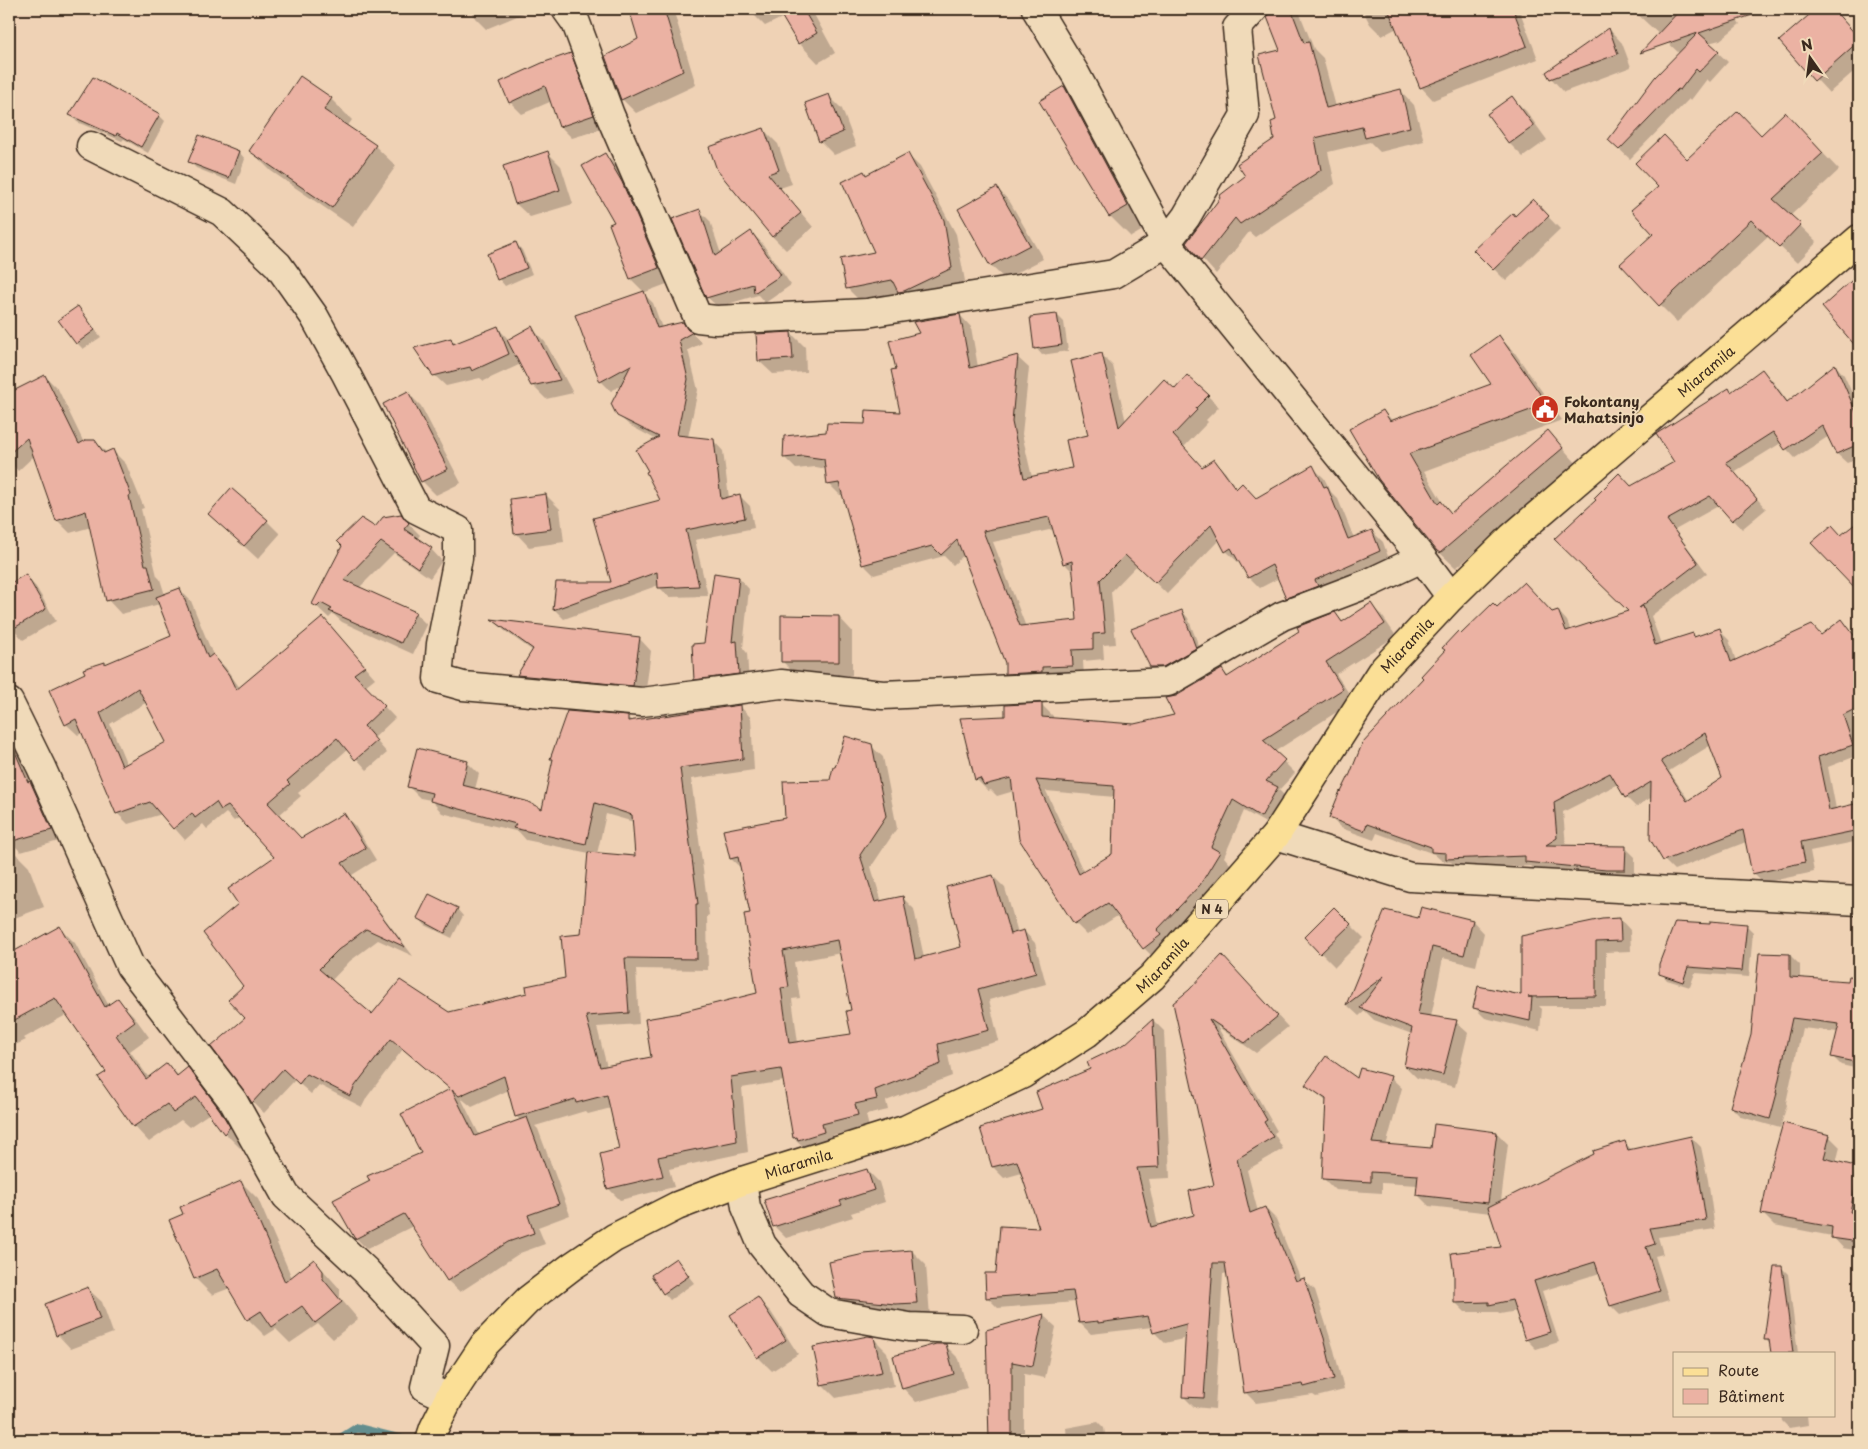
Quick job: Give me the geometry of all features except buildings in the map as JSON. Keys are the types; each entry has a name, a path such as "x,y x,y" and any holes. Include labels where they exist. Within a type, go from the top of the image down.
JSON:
{"main road":[{"name":"Miaramila","path":"447,1403 484,1345 528,1300 571,1267 614,1238 676,1206 742,1181 907,1129 1023,1074 1079,1038 1152,977 1276,835 1381,672 1451,597 1512,536 1859,238"},
{"name":"N 4","path":"430,1440 447,1403"}],"street":[{"path":"566,9 576,23 610,115 698,318 716,320 866,313 1114,274 1166,243 1186,217 1245,115 1237,28 1254,9"},
{"path":"1036,9 1076,75 1166,243 1422,558 1451,597"},
{"path":"91,146 222,212 278,265 314,316 416,509 458,530 458,558 441,644 438,679 463,686 642,702 781,684 883,694 1168,682 1282,616 1369,583 1422,558"},
{"path":"9,702 41,767 130,966 233,1101 286,1196 365,1270 435,1346 425,1386 447,1403"},
{"path":"1276,835 1410,877 1859,902"},
{"path":"742,1181 746,1207 762,1245 801,1294 829,1313 909,1327 963,1330"}],"waterway":[{"path":"338,1440 357,1428 405,1440"}],"place":[{"name":"Fokontany Mahatsinjo","path":"1545,409"}]}
